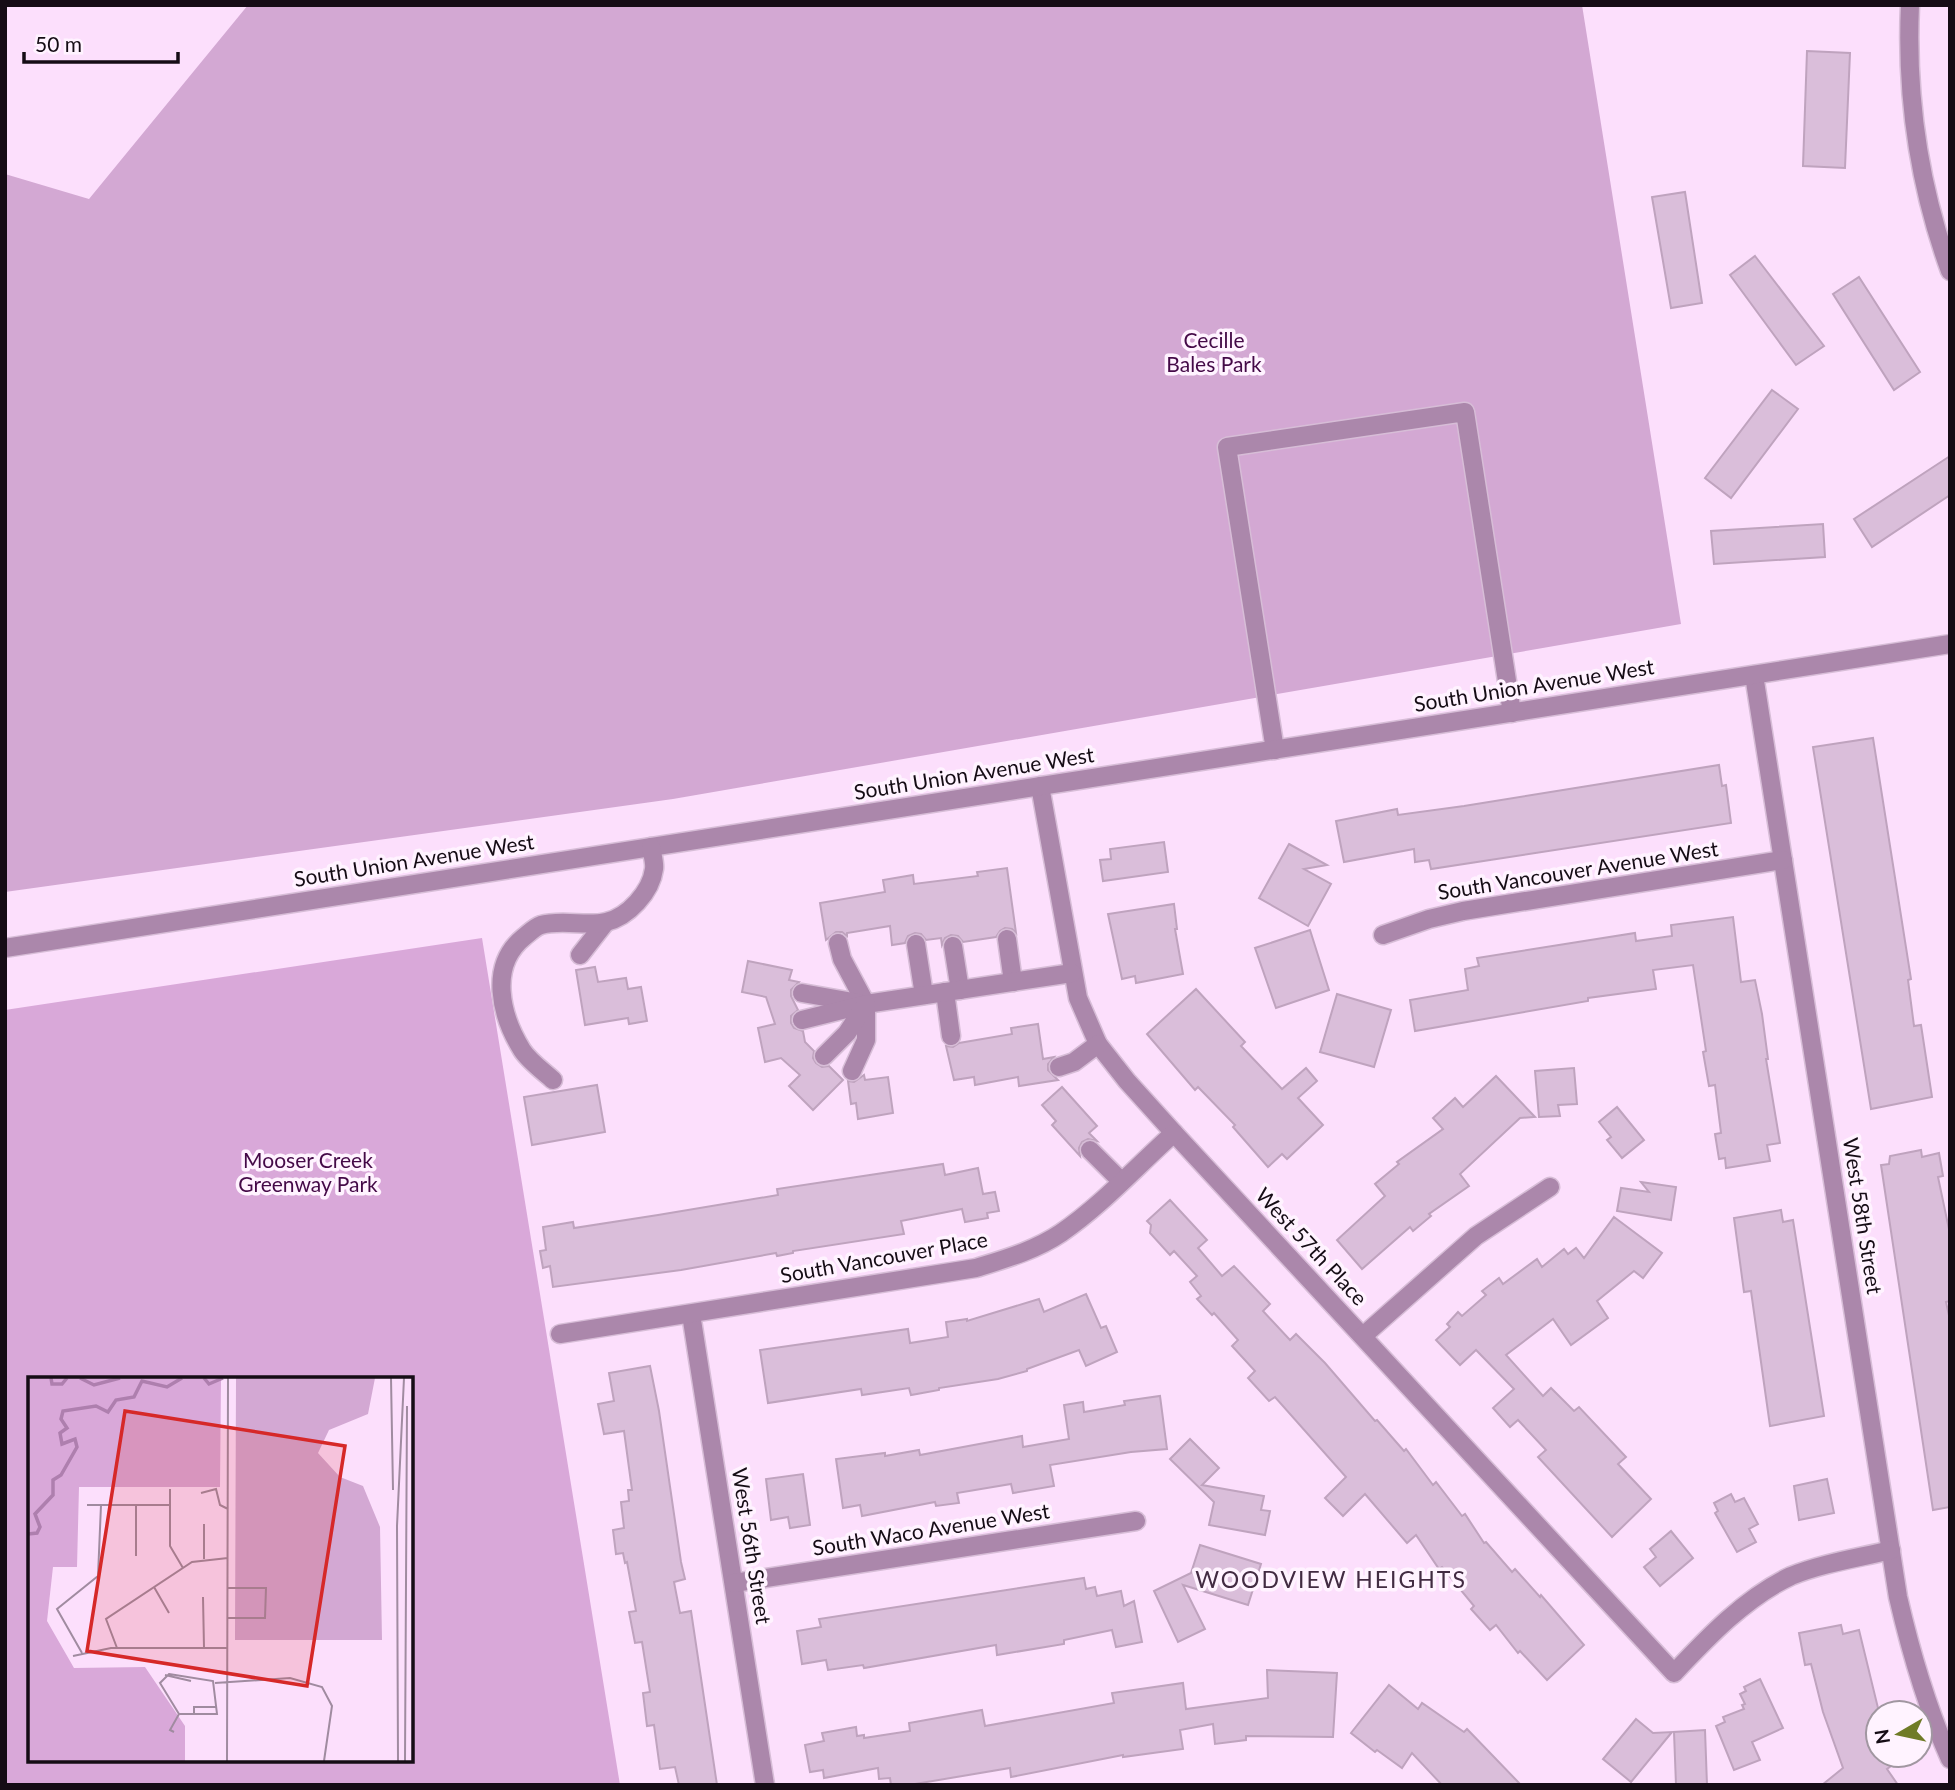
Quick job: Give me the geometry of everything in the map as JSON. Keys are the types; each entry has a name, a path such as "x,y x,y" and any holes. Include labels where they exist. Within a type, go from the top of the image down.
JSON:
{"street":[{"path":"1910,5 1911,93 1916,139 1935,226 1950,271"},
{"path":"1275,750 1227,447 1465,412 1511,713"},
{"name":"South Union Avenue West","path":"5,948 1950,644"},
{"name":"West 58th Street","path":"1754,675 1898,1597 1916,1673 1950,1759"},
{"name":"West 57th Place","path":"1041,786 1072,973 1078,998 1098,1044 1174,1133 1674,1673 1744,1606 1790,1577 1816,1567 1891,1550"},
{"path":"579,954 605,923 625,914 644,894 654,868 650,847"},
{"name":"South Vancouver Avenue West","path":"1382,935 1429,919 1470,910 1783,860"},
{"path":"553,1080 523,1052 506,1018 501,992 503,968 513,947 539,925 605,923"},
{"path":"1007,939 1013,982"},
{"path":"838,943 842,959 866,1004 866,1040 852,1071"},
{"path":"916,944 924,995"},
{"path":"951,1035 954,946"},
{"path":"802,1020 866,1004 1072,973"},
{"path":"802,993 866,1004"},
{"path":"824,1056 847,1033 866,1004"},
{"path":"1059,1067 1074,1062 1098,1044"},
{"name":"South Vancouver Place","path":"560,1334 976,1268 1017,1255 1059,1234 1100,1202 1174,1133"},
{"path":"1090,1150 1121,1181"},
{"path":"1363,1336 1476,1236 1550,1187"},
{"name":"West 56th Street","path":"691,1314 765,1785"},
{"name":"South Waco Avenue West","path":"734,1583 1136,1521"}],"green space":[{"name":"Cecille Bales Park","path":"248,5 1582,5 1681,624 673,799 5,892 5,174 89,199"},
{"name":"Mooser Creek Greenway Park","path":"482,938 620,1785 5,1785 5,1010"}],"building":[{"path":"1807,51 1850,53 1845,168 1803,166"},
{"path":"1685,192 1702,303 1671,308 1652,197"},
{"path":"1755,256 1824,346 1796,365 1730,275"},
{"path":"1859,277 1920,372 1894,390 1833,294"},
{"path":"1772,390 1798,409 1731,498 1705,478"},
{"path":"1950,456 1950,495 1872,547 1854,519"},
{"path":"1823,524 1825,557 1714,564 1711,531"},
{"path":"1873,738 1911,979 1908,980 1914,1026 1921,1025 1932,1097 1871,1109 1813,747"},
{"path":"1719,765 1722,786 1726,785 1731,823 1431,869 1429,860 1415,862 1414,849 1344,862 1336,821 1397,809 1398,815 1464,806"},
{"path":"1164,842 1168,872 1103,881 1100,860 1111,859 1110,849"},
{"path":"1289,844 1327,865 1304,869 1331,884 1308,926 1259,898"},
{"path":"1007,868 1016,933 1005,928 996,937 963,942 958,936 951,935 945,938 942,945 941,938 926,940 921,934 915,933 908,936 905,943 892,945 890,926 847,933 847,936 836,932 826,940 820,903 885,892 883,880 913,875 914,884 978,876 977,872"},
{"path":"1174,904 1175,929 1183,974 1136,983 1135,976 1122,979 1108,914"},
{"path":"1733,917 1741,982 1755,980 1762,1014 1766,1059 1780,1143 1767,1145 1770,1161 1726,1168 1725,1158 1719,1159 1715,1134 1721,1133 1715,1085 1709,1086 1693,965 1653,970 1656,989 1588,998 1588,1001 1415,1031 1410,1000 1468,990 1465,969 1479,966 1477,958 1635,933 1636,941 1672,936 1671,925"},
{"path":"1310,930 1329,990 1276,1008 1255,948"},
{"path":"748,961 792,970 789,980 799,982 791,990 798,1010 791,1016 791,1023 794,1028 803,1031 805,1042 814,1051 813,1058 816,1063 822,1067 829,1066 843,1080 813,1110 789,1086 800,1075 781,1058 765,1062 758,1028 775,1024 766,997 742,992"},
{"path":"595,967 598,982 626,978 628,989 641,987 647,1021 629,1024 628,1018 585,1025 576,970"},
{"path":"1196,989 1245,1042 1241,1046 1282,1089 1306,1068 1317,1081 1298,1098 1323,1125 1287,1159 1282,1154 1268,1167 1233,1127 1235,1125 1198,1087 1195,1090 1147,1034"},
{"path":"1337,994 1391,1010 1374,1067 1320,1052"},
{"path":"1038,1024 1043,1059 1054,1057 1048,1064 1048,1070 1058,1080 1019,1086 1018,1077 975,1085 974,1077 954,1080 946,1046 953,1047 959,1043 1012,1034 1011,1028"},
{"path":"1574,1068 1577,1104 1558,1105 1560,1116 1539,1117 1535,1071"},
{"path":"864,1075 865,1080 888,1077 893,1113 858,1119 856,1103 851,1104 848,1081 854,1082"},
{"path":"1496,1076 1535,1117 1520,1118 1460,1174 1469,1186 1429,1214 1431,1216 1413,1231 1410,1227 1362,1269 1337,1240 1385,1196 1375,1184 1399,1164 1397,1162 1443,1129 1433,1118 1455,1098 1463,1107"},
{"path":"597,1085 605,1132 532,1145 524,1097"},
{"path":"1062,1087 1097,1126 1089,1133 1097,1141 1088,1139 1082,1142 1079,1148 1080,1156 1052,1125 1056,1121 1042,1105"},
{"path":"1617,1107 1644,1140 1622,1158 1607,1140 1611,1137 1599,1122"},
{"path":"1921,1150 1922,1157 1939,1153 1943,1176 1938,1177 1950,1234 1950,1301 1946,1302 1950,1320 1950,1507 1933,1510 1881,1165 1889,1164 1890,1156"},
{"path":"943,1164 945,1175 978,1168 983,1194 995,1192 999,1211 987,1213 988,1218 965,1222 962,1209 901,1221 904,1234 793,1251 777,1256 776,1253 681,1270 553,1287 550,1266 543,1268 540,1251 546,1250 543,1227 573,1222 574,1228 658,1215 778,1195 777,1189"},
{"path":"1641,1182 1676,1187 1671,1220 1617,1211 1621,1188 1649,1192"},
{"path":"1170,1200 1207,1240 1198,1248 1222,1276 1234,1266 1270,1304 1263,1311 1290,1340 1296,1334 1325,1363 1375,1421 1377,1420 1404,1451 1406,1449 1433,1485 1436,1482 1462,1516 1465,1514 1484,1543 1486,1542 1512,1572 1515,1569 1540,1597 1541,1595 1584,1645 1547,1680 1520,1651 1518,1653 1496,1625 1490,1630 1471,1609 1474,1606 1442,1567 1439,1569 1416,1535 1407,1543 1365,1494 1343,1516 1325,1498 1346,1477 1275,1397 1269,1401 1248,1378 1255,1371 1232,1346 1238,1340 1214,1313 1212,1315 1197,1299 1201,1296 1190,1282 1197,1276 1174,1251 1170,1255 1150,1233 1151,1225 1147,1221"},
{"path":"1781,1210 1783,1222 1793,1220 1824,1416 1770,1426 1751,1291 1744,1292 1734,1218"},
{"path":"1614,1217 1662,1253 1643,1278 1634,1271 1597,1301 1608,1318 1571,1345 1553,1319 1506,1355 1543,1396 1551,1388 1574,1411 1579,1407 1626,1457 1618,1464 1651,1499 1612,1537 1538,1457 1546,1450 1518,1420 1510,1427 1493,1408 1514,1389 1476,1350 1460,1365 1436,1340 1450,1327 1447,1324 1458,1312 1462,1316 1486,1295 1482,1291 1499,1278 1503,1284 1537,1259 1542,1267 1564,1249 1568,1254 1576,1248 1584,1258"},
{"path":"1086,1294 1101,1328 1106,1326 1117,1352 1086,1366 1079,1350 1027,1371 998,1379 911,1395 909,1388 862,1395 861,1389 768,1403 760,1350 908,1329 910,1343 948,1337 946,1322 967,1321 1039,1299 1044,1312"},
{"path":"650,1366 685,1579 674,1582 680,1613 691,1611 717,1785 679,1785 675,1767 660,1769 654,1725 647,1726 643,1693 650,1692 642,1642 635,1643 629,1612 636,1611 627,1562 625,1563 623,1553 616,1554 613,1530 624,1528 621,1502 629,1501 628,1490 632,1490 624,1431 604,1434 598,1404 614,1401 609,1373"},
{"path":"1160,1396 1167,1449 1050,1465 1054,1486 1013,1493 1011,1484 957,1493 959,1503 936,1506 935,1502 862,1516 860,1505 843,1508 836,1459 885,1453 885,1456 919,1450 920,1455 1022,1436 1023,1447 1069,1439 1064,1405 1083,1402 1084,1412 1125,1405 1124,1401"},
{"path":"1190,1439 1219,1468 1202,1485 1264,1496 1261,1510 1270,1511 1265,1535 1209,1525 1214,1502 1170,1459"},
{"path":"803,1474 810,1525 790,1528 788,1517 771,1520 766,1479"},
{"path":"1827,1479 1834,1513 1799,1520 1794,1486"},
{"path":"1731,1494 1735,1502 1744,1498 1758,1524 1749,1529 1756,1542 1737,1552 1715,1513 1718,1511 1714,1503"},
{"path":"1671,1531 1693,1558 1660,1586 1644,1567 1656,1557 1650,1549"},
{"path":"1200,1545 1261,1564 1248,1605 1183,1585 1205,1629 1178,1642 1154,1591 1191,1573"},
{"path":"1084,1578 1086,1589 1095,1587 1097,1596 1121,1591 1124,1606 1134,1601 1142,1642 1116,1647 1112,1630 1064,1640 1064,1644 997,1655 996,1645 864,1668 863,1665 828,1670 826,1660 802,1664 797,1631 821,1627 819,1619"},
{"path":"1841,1625 1843,1634 1859,1630 1876,1699 1864,1699 1864,1769 1887,1769 1898,1785 1822,1785 1843,1768 1823,1712 1811,1664 1805,1665 1799,1633"},
{"path":"1267,1670 1337,1673 1333,1737 1246,1736 1246,1740 1215,1744 1213,1724 1180,1730 1183,1749 1123,1755 1011,1777 1010,1768 909,1785 891,1785 890,1778 879,1779 878,1768 824,1778 823,1770 810,1772 805,1745 824,1741 822,1733 856,1727 857,1736 864,1735 864,1738 910,1731 909,1723 982,1710 985,1726 1114,1703 1112,1693 1183,1683 1186,1709 1268,1698"},
{"path":"1760,1679 1783,1728 1752,1742 1760,1760 1734,1770 1716,1726 1725,1722 1723,1717 1744,1709 1742,1705 1745,1704 1740,1694 1746,1691 1744,1687"},
{"path":"1389,1685 1418,1709 1422,1703 1464,1732 1467,1729 1521,1785 1442,1785 1412,1753 1402,1768 1377,1750 1375,1752 1351,1733"},
{"path":"1636,1719 1653,1733 1672,1732 1631,1782 1603,1759"},
{"path":"1705,1730 1707,1785 1676,1785 1674,1732"}],"district":[{"name":"WOODVIEW HEIGHTS","path":"1331,1580"}]}
